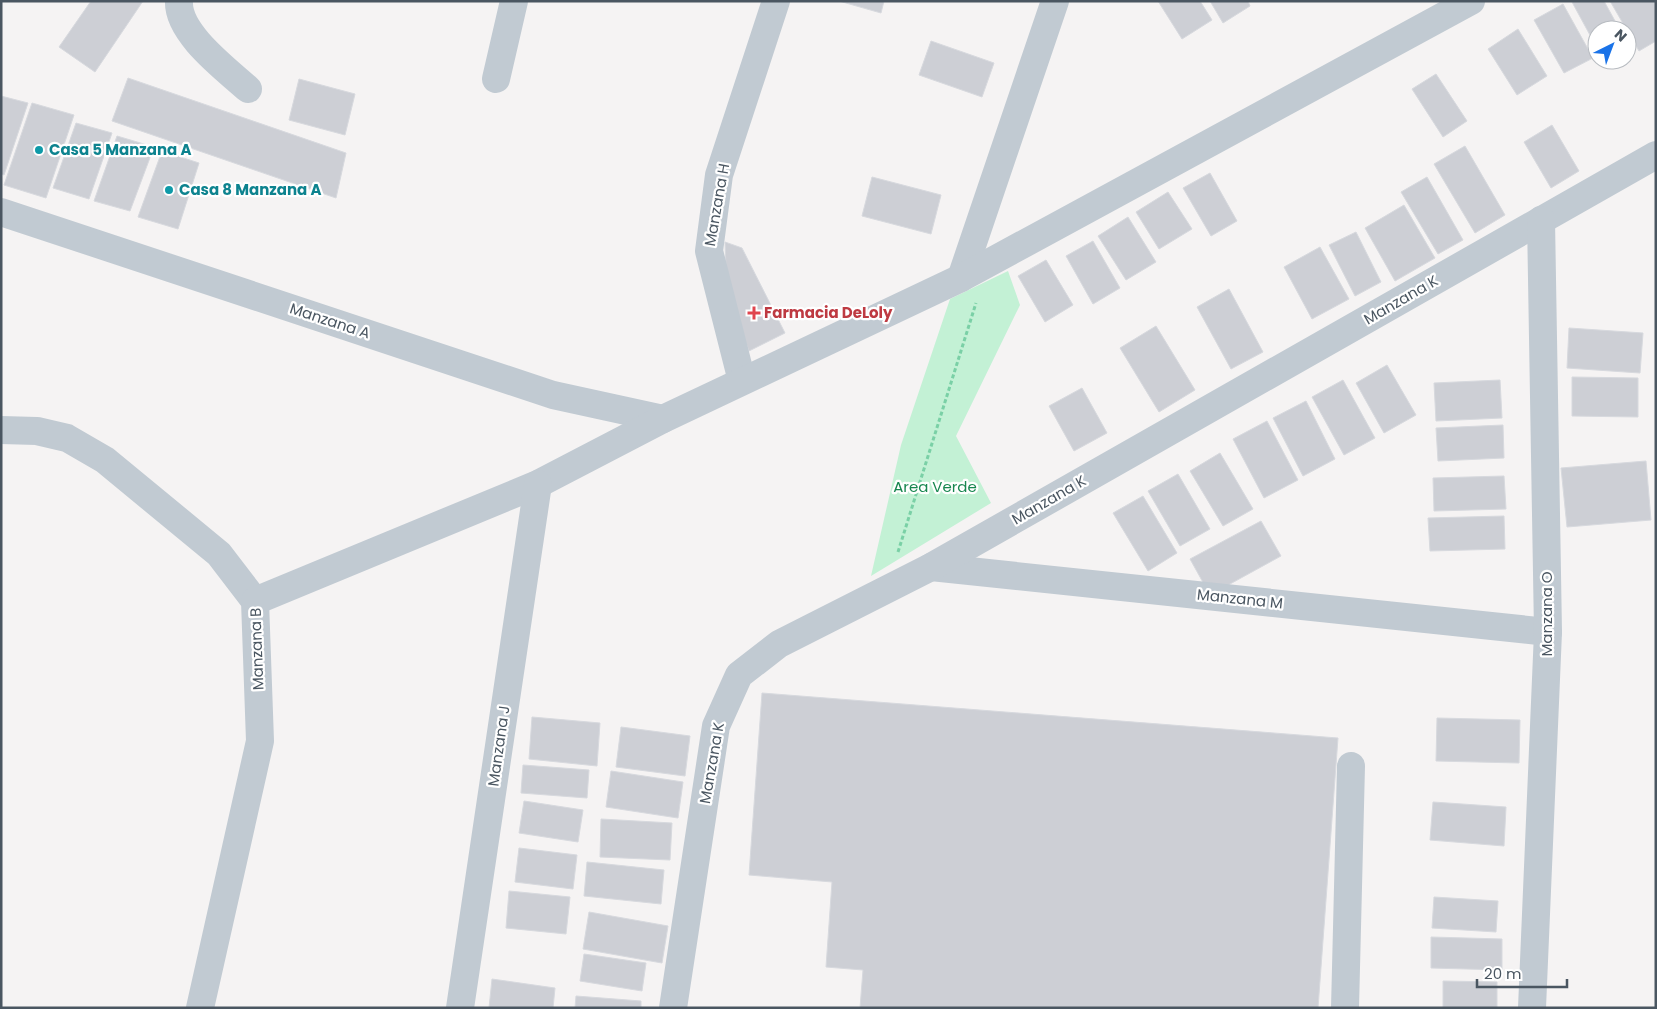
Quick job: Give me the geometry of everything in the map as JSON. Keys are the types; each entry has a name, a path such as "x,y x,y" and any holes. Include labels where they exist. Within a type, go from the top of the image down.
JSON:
{"street":[{"path":"179,1 184,23 200,45 248,89"},
{"path":"496,79 514,1"},
{"name":"Manzana H","path":"742,382 708,251 719,175 776,1"},
{"path":"961,278 1056,1"},
{"path":"255,601 538,484 663,419 961,278 1471,1"},
{"name":"Manzana K","path":"673,1008 716,726 739,675 780,644 931,567 1656,155"},
{"name":"Manzana A","path":"1,212 553,395 663,419"},
{"name":"Manzana O","path":"1532,1008 1548,632 1541,220"},
{"name":"Manzana B","path":"1,430 37,431 67,438 105,460 219,554 255,601 260,741 200,1008"},
{"name":"Manzana J","path":"460,1008 538,484"},
{"name":"Manzana M","path":"931,567 1548,632"},
{"path":"1345,1008 1351,766"}],"path":[{"path":"886,590 988,264"}],"green space":[{"name":"Area Verde","path":"1008,271 1020,305 956,436 991,503 871,576 901,445 950,299"}],"building":[{"path":"91,1 143,1 95,72 59,47"},
{"path":"839,1 884,1 881,13"},
{"path":"1158,1 1200,1 1212,20 1182,39"},
{"path":"1210,1 1248,1 1250,6 1223,23"},
{"path":"1604,1 1614,20 1587,20 1587,30 1572,2"},
{"path":"1610,1 1656,1 1656,41 1639,51 1637,48 1637,20 1621,20"},
{"path":"1563,4 1587,47 1587,61 1564,73 1534,20"},
{"path":"1518,29 1547,76 1517,95 1488,49"},
{"path":"931,41 994,63 982,97 919,75"},
{"path":"1436,74 1467,121 1443,137 1412,89"},
{"path":"128,78 346,153 336,198 112,121"},
{"path":"299,79 355,94 345,135 289,120"},
{"path":"1,96 28,103 4,175 1,174"},
{"name":"Casa 5 Manzana A","path":"32,103 74,115 46,198 4,185"},
{"path":"76,123 112,133 89,199 53,188"},
{"path":"1552,125 1579,171 1551,188 1524,142"},
{"path":"117,136 154,147 130,211 94,201"},
{"path":"1465,146 1505,215 1475,233 1434,164"},
{"name":"Casa 8 Manzana A","path":"162,151 199,163 178,229 138,217"},
{"path":"1210,173 1237,221 1211,236 1183,188"},
{"path":"872,177 941,195 931,234 862,216"},
{"path":"1427,177 1463,240 1438,254 1401,192"},
{"path":"1168,192 1192,229 1159,249 1136,212"},
{"path":"1404,205 1435,258 1395,281 1365,228"},
{"path":"1128,217 1156,262 1126,280 1098,236"},
{"path":"1356,232 1381,282 1355,296 1329,245"},
{"path":"1093,241 1120,288 1093,304 1066,256"},
{"name":"Farmacia DeLoly","path":"725,242 742,248 785,333 749,351 727,293"},
{"path":"1320,247 1349,299 1312,319 1284,267"},
{"path":"1046,260 1073,305 1045,322 1018,276"},
{"path":"1229,289 1263,352 1231,369 1197,307"},
{"path":"1156,326 1195,390 1159,412 1120,348"},
{"path":"1569,328 1643,333 1640,373 1567,368"},
{"path":"1387,365 1416,415 1384,433 1356,383"},
{"path":"1572,377 1638,378 1638,417 1572,416"},
{"path":"1343,380 1375,438 1344,455 1312,397"},
{"path":"1500,380 1502,418 1436,421 1434,383"},
{"path":"1082,388 1107,433 1074,451 1049,406"},
{"path":"1306,401 1335,459 1303,476 1273,418"},
{"path":"1267,421 1298,480 1264,498 1233,439"},
{"path":"1503,425 1504,458 1438,461 1436,428"},
{"path":"1220,453 1253,509 1223,526 1190,471"},
{"path":"1646,461 1651,520 1567,527 1561,468"},
{"path":"1178,474 1210,529 1180,546 1148,491"},
{"path":"1504,476 1506,509 1434,511 1433,478"},
{"path":"1143,496 1177,553 1148,571 1113,513"},
{"path":"1504,516 1505,549 1430,551 1428,518"},
{"path":"1261,521 1281,556 1210,595 1190,559"},
{"path":"762,693 1338,738 1318,1008 860,1008 863,970 826,967 832,882 749,875"},
{"path":"532,717 600,723 597,766 529,759"},
{"path":"1437,718 1520,720 1519,763 1436,761"},
{"path":"621,727 690,736 685,776 616,767"},
{"path":"523,765 589,770 587,798 521,793"},
{"path":"611,771 683,782 678,818 606,807"},
{"path":"524,801 583,810 578,842 519,833"},
{"path":"1433,802 1506,807 1504,846 1430,840"},
{"path":"601,819 672,823 670,860 600,857"},
{"path":"519,848 577,855 573,889 515,882"},
{"path":"587,862 664,870 661,904 584,896"},
{"path":"509,891 570,897 566,934 506,928"},
{"path":"1434,897 1498,901 1496,932 1432,928"},
{"path":"589,912 668,926 662,963 583,949"},
{"path":"1431,937 1502,939 1502,970 1431,968"},
{"path":"584,954 646,963 642,991 580,981"},
{"path":"492,979 555,988 553,1008 489,1008"},
{"path":"1443,981 1497,982 1497,1008 1443,1008"},
{"path":"576,996 641,1001 641,1008 575,1008"}],"place":[{"name":"Casa 5 Manzana A","path":"39,150"},
{"name":"Casa 8 Manzana A","path":"169,190"},
{"name":"Farmacia DeLoly","path":"754,313"}]}
